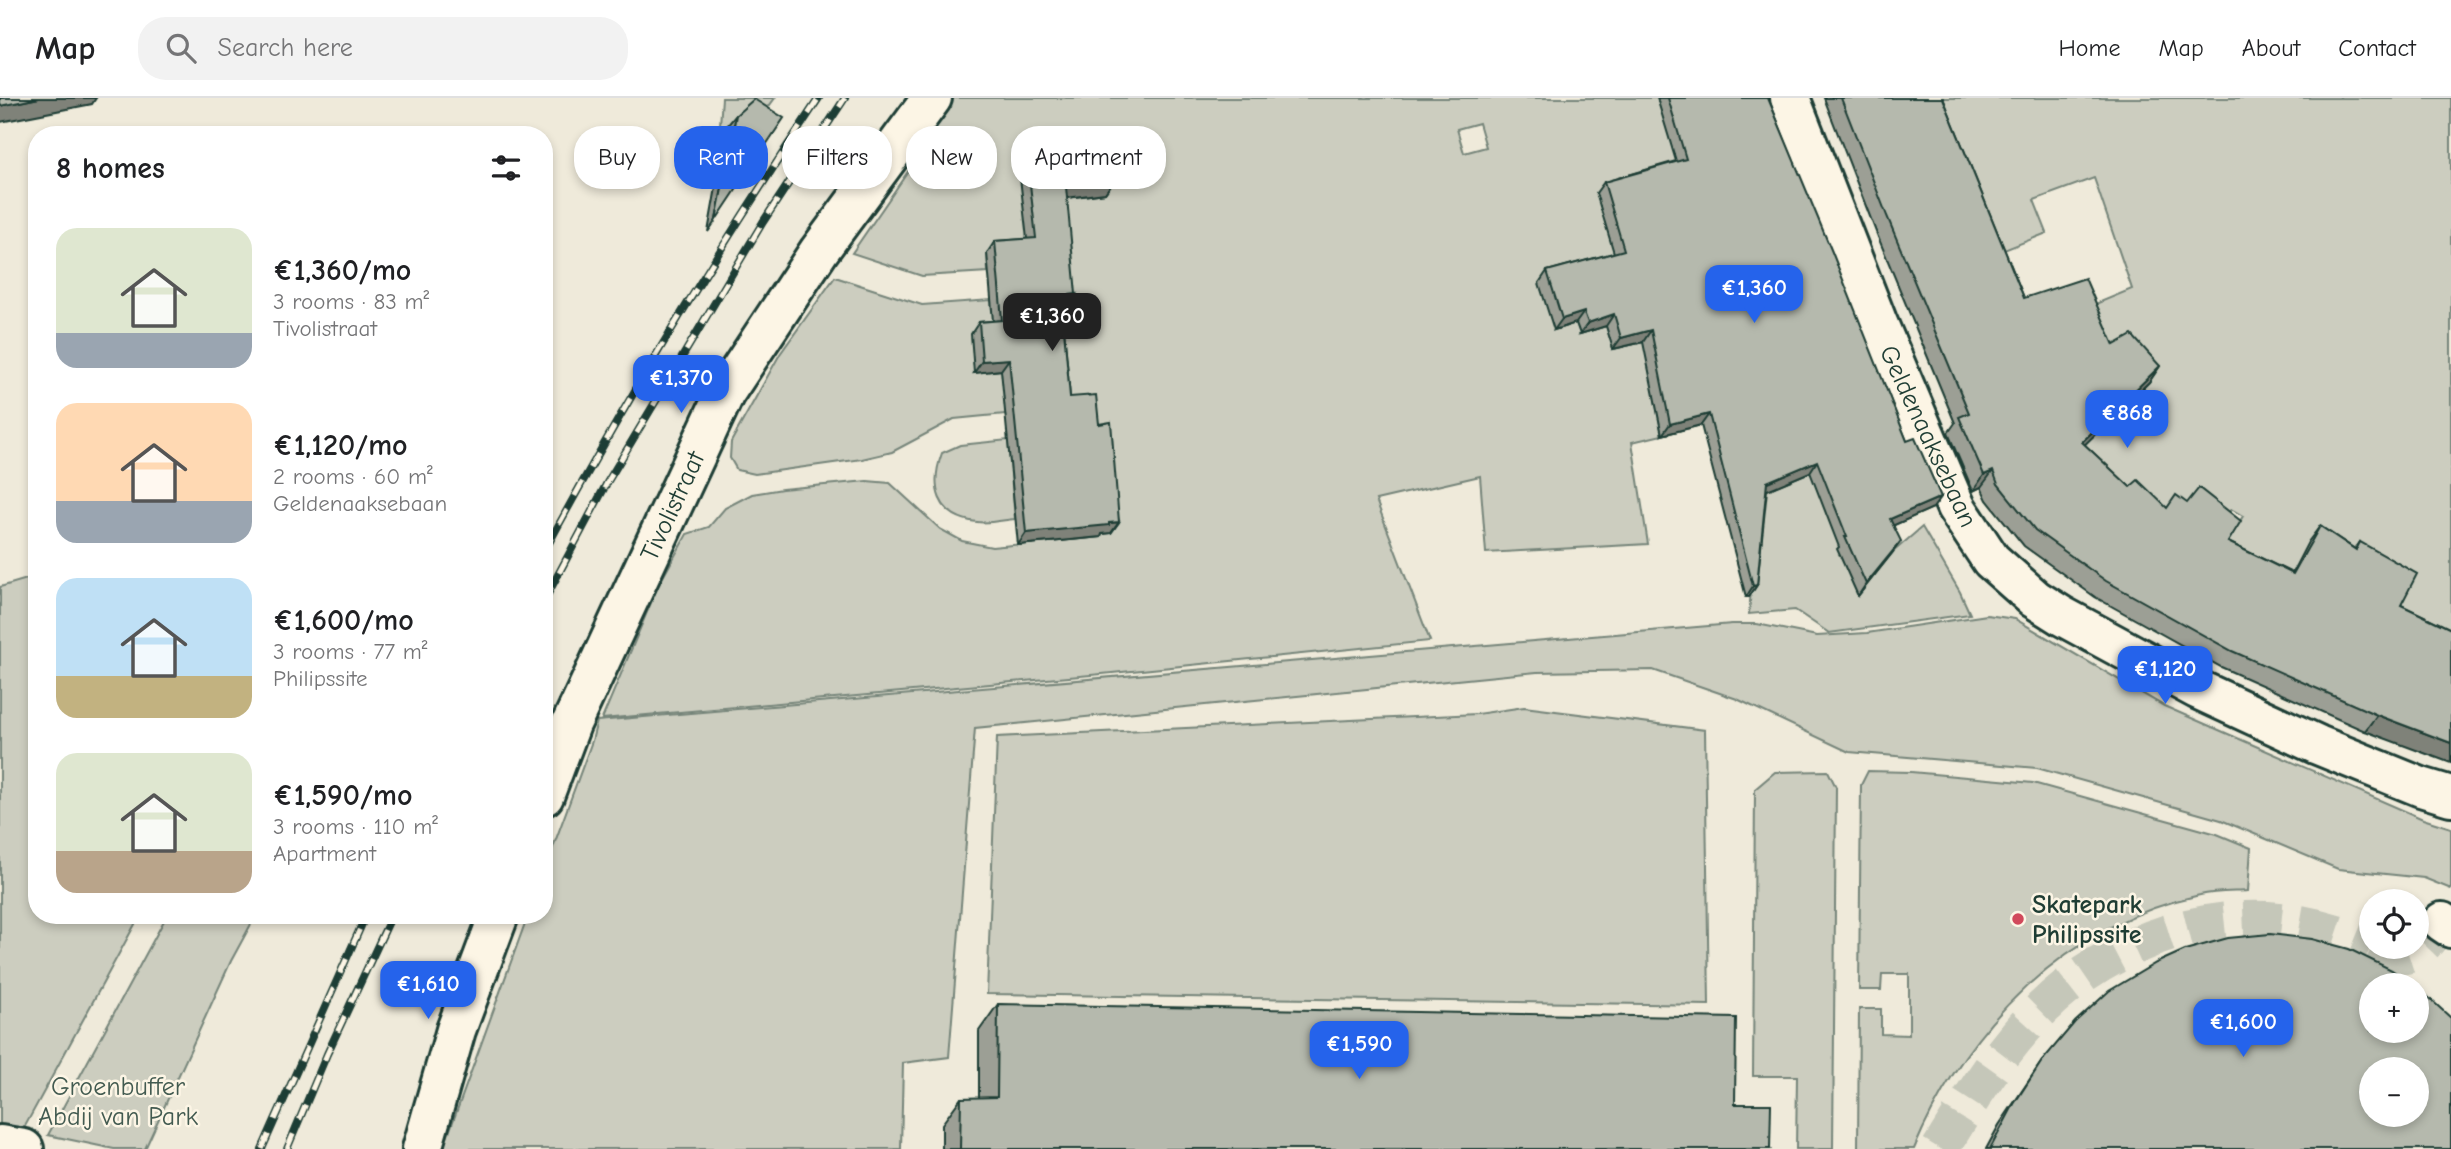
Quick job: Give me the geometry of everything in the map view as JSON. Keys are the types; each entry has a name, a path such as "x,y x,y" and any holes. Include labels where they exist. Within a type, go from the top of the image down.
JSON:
{"street":[{"name":"Tivolistraat","path":"553,772 571,724 725,393 819,251 932,98"},
{"name":"Geldenaaksebaan","path":"1790,98 1877,321 1955,507 1991,559 2035,599 2197,689 2318,745 2421,787 2451,796"},
{"path":"422,1149 456,1030 496,924"},
{"path":"0,1145 24,1149"}],"green space":[{"path":"722,98 775,98 755,126 720,126"},
{"path":"949,98 1659,98 1703,193 1576,323 1580,334 1606,326 1614,349 1676,334 1655,399 1662,435 1632,442 1648,544 1486,553 1480,476 1376,500 1430,641 602,719 658,586 687,534 709,527 725,508 752,494 867,481 890,483 940,529 962,541 992,547 1100,537 1089,406 954,419 892,452 862,459 755,474 737,470 730,458 731,442 780,354 835,277 922,305 991,300 992,311 1067,305 987,253 988,272 922,276 852,253 906,174 906,189 997,189 997,126 933,126 935,116","holes":["1479,123 1486,147 1464,153 1457,129"]},
{"path":"1926,98 2451,98 2451,679 2414,659 2379,561 2355,547 2334,588 2282,590 2218,557 2243,516 2231,509 2215,535 2176,519 2080,467 2103,361 2081,310 2132,289 2094,178 2034,200 2047,233 1989,256"},
{"path":"1008,440 1015,519 981,522 953,514 945,507 937,488 938,465 942,453 960,445"},
{"path":"1763,442 1822,467 1858,595 1893,552 1922,527 1970,614 1829,633 1795,610 1749,614"},
{"path":"28,579 28,924 135,924 23,1130 0,1126 0,587"},
{"path":"1987,615 2015,619 2164,706 2423,819 2451,828 2451,889 2424,878 2338,869 2221,820 2037,768 1849,752 1737,699 1653,670 1537,672 975,728 949,1057 903,1063 901,1149 443,1149 525,924 553,924 553,847 597,721 1732,624 1757,624 1817,636 1867,633"},
{"path":"1524,707 1705,730 1709,1005 987,994 997,737 1477,714"},
{"path":"1828,771 1836,787 1833,1149 1796,1149 1797,1076 1753,1076 1755,789 1775,772"},
{"name":"Skatepark Philipssite","path":"1868,771 1911,772 2033,783 2217,834 2251,848 2248,891 2206,894 2152,909 2107,929 2065,955 2027,986 1992,1022 1962,1061 1936,1104 1914,1149 1858,1149 1859,1009 1881,1009 1881,1034 1909,1035 1909,974 1882,974 1881,990 1859,990 1861,785"},
{"name":"Groenbuffer Abdij van Park","path":"162,924 251,924 231,961 145,1149 114,1149 48,1135"}],"building":[{"path":"0,98 39,98 0,106"},
{"path":"1668,98 1768,98 1907,441 1915,438 1941,497 1890,519 1901,541 1866,584 1845,537 1817,461 1767,482 1757,585 1753,586 1709,414 1670,424 1651,330 1621,338 1614,314 1588,323 1584,312 1562,319 1547,271 1624,250 1604,182 1686,159"},
{"path":"1841,98 1943,98 2024,298 2085,278 2114,345 2132,335 2160,366 2082,442 2130,487 2138,480 2167,508 2176,495 2187,503 2199,488 2241,521 2228,542 2293,574 2320,526 2356,550 2360,542 2417,574 2401,605 2451,629 2451,743 2377,715 2232,651 2106,581 2035,530 1998,484 1993,471 1984,475 1959,417 1969,413"},
{"path":"754,99 784,118 768,142 768,126 734,126 736,115"},
{"path":"722,189 737,189 716,220"},
{"path":"1031,189 1066,189 1076,294 1061,296 1070,397 1096,395 1099,424 1111,422 1119,522 1109,525 1026,533 1009,359 982,361 979,322 1002,320 995,241 1036,238"},
{"path":"2270,934 2312,939 2349,949 2359,954 2359,959 2369,959 2396,973 2359,973 2359,1043 2429,1043 2429,998 2451,1018 2451,1149 1990,1149 2014,1104 2042,1061 2075,1022 2109,991 2156,963 2185,950 2228,938"},
{"path":"998,1004 1736,1018 1735,1104 1771,1104 1770,1149 960,1149 961,1098 997,1097"}],"tunnel":[{"path":"1940,1149 1994,1065 2032,1019 2066,987 2105,961 2146,941 2190,927 2236,920 2281,921 2327,930 2359,942"},
{"path":"2429,937 2442,922"}],"railway":[{"path":"553,536 676,322 819,98"},
{"path":"553,584 608,481 763,222 845,98"},
{"path":"262,1149 362,924"},
{"path":"287,1149 327,1054 388,924"}],"place":[{"name":"Skatepark Philipssite","path":"2018,919"}]}
